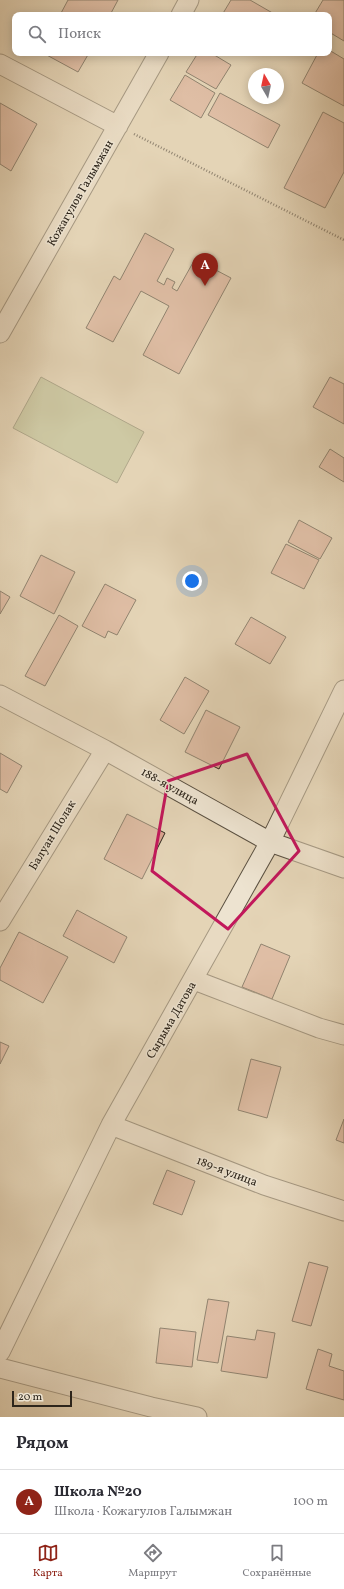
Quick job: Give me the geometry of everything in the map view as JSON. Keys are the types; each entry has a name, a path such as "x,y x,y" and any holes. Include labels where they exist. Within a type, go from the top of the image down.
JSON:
{"street":[{"path":"183,12 189,0"},
{"name":"Кожагулов Галымжан","path":"0,333 157,56"},
{"path":"0,64 118,126"},
{"name":"Сырыма Датова","path":"0,1352 111,1125 194,980 270,842 344,690"},
{"name":"188-я улица","path":"0,695 105,750 270,842 344,868"},
{"name":"Балуан Шолак","path":"0,921 105,750"},
{"path":"194,980 319,1028 344,1036"},
{"name":"189-я улица","path":"111,1125 264,1185 344,1211"},
{"path":"0,1368 151,1412 197,1417"}],"path":[{"path":"118,126 344,240"}],"highlighted area":[{"path":"247,754 299,851 228,929 152,871 168,781"}],"green space":[{"path":"41,377 144,432 117,483 13,428"}],"building":[{"path":"68,0 118,0 112,12 62,12"},
{"path":"231,0 250,0 271,12 224,12"},
{"path":"323,0 344,0 344,41 332,34 332,12 316,12"},
{"path":"332,52 344,59 344,106 302,83 316,56 332,56"},
{"path":"49,56 87,56 78,72"},
{"path":"196,56 216,56 231,65 216,89 186,72"},
{"path":"185,75 215,93 201,118 170,100"},
{"path":"220,93 280,125 268,148 208,115"},
{"path":"0,103 37,124 11,171 0,164"},
{"path":"323,112 344,123 344,172 325,208 284,188"},
{"path":"145,233 174,249 157,281 164,285 167,278 175,282 172,288 177,291 195,259 231,278 179,374 143,355 169,306 141,291 113,342 86,328 114,276 120,280"},
{"path":"330,377 344,384 344,424 313,407"},
{"path":"330,449 344,458 344,482 319,467"},
{"path":"299,520 332,538 320,559 288,542"},
{"path":"286,544 319,560 304,589 271,573"},
{"path":"41,555 75,572 54,614 20,596"},
{"path":"105,584 136,600 117,635 108,631 105,638 82,626"},
{"path":"0,591 10,597 0,614"},
{"path":"59,615 78,626 45,686 25,676"},
{"path":"251,617 286,637 270,664 235,644"},
{"path":"185,677 209,691 184,734 160,720"},
{"path":"206,710 240,727 219,769 185,752"},
{"path":"0,753 22,766 7,793 0,789"},
{"path":"127,814 165,833 142,879 104,859"},
{"path":"77,910 127,937 114,963 63,936"},
{"path":"19,932 68,957 43,1003 0,980 0,968"},
{"path":"261,944 290,956 272,999 242,987"},
{"path":"0,1042 9,1046 0,1064"},
{"path":"251,1059 281,1067 267,1118 238,1110"},
{"path":"344,1119 344,1143 336,1140"},
{"path":"167,1170 195,1181 182,1215 153,1204"},
{"path":"309,1262 328,1267 311,1326 292,1321"},
{"path":"208,1299 229,1302 218,1363 197,1360"},
{"path":"160,1328 196,1332 192,1367 156,1363"},
{"path":"257,1330 275,1333 267,1378 221,1371 227,1336 255,1340"},
{"path":"318,1349 332,1354 329,1366 344,1371 344,1400 306,1389"}],"place":[{"name":"Школа №20","path":"205,286"}]}
